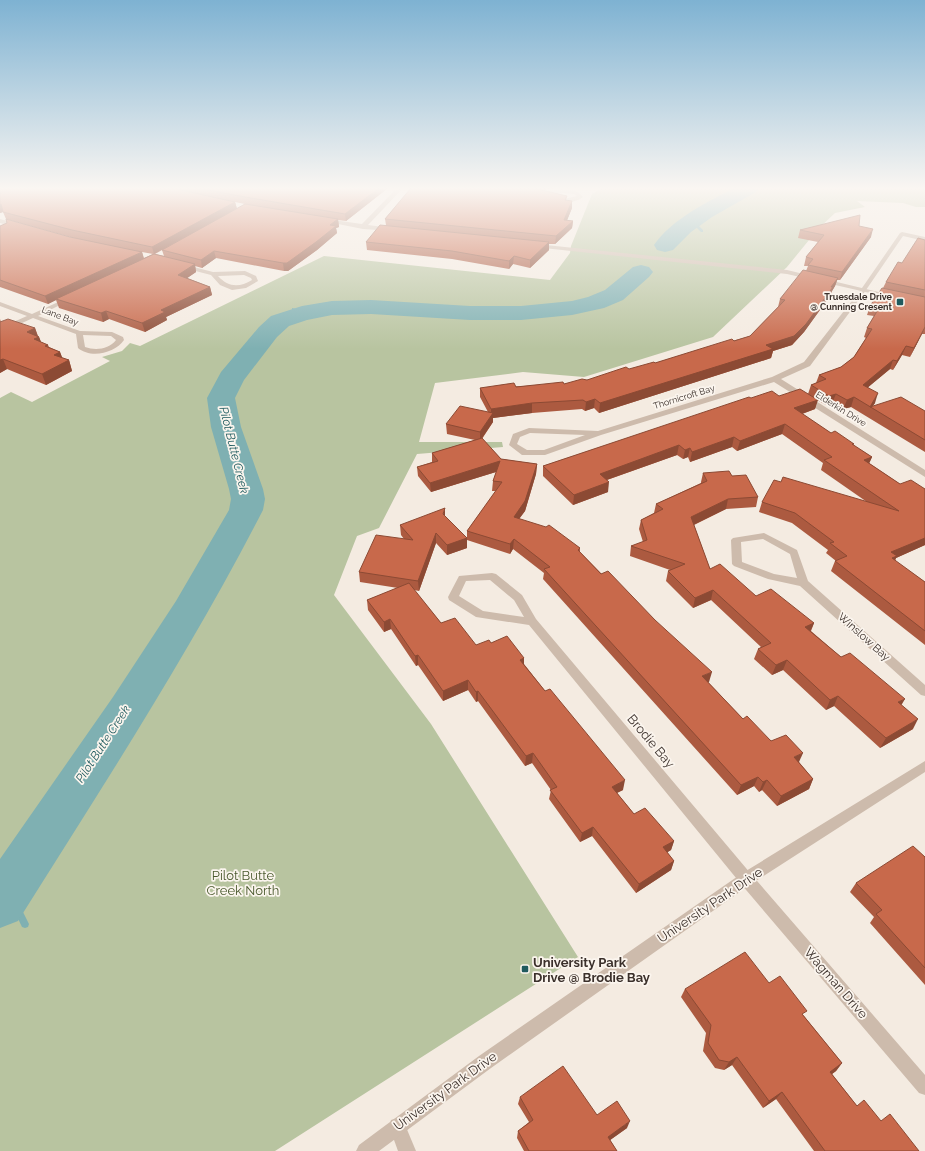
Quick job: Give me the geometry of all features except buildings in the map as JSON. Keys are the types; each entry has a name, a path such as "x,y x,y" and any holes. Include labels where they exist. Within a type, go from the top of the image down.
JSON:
{"street":[{"path":"775,379 807,364 864,289 897,242"},
{"path":"532,245 768,269 902,298"},
{"path":"177,264 213,274 245,273 252,275 255,279 248,286 231,288 223,285 213,274"},
{"path":"0,331 77,296"},
{"name":"Lane Bay","path":"0,304 79,333 112,334 119,337 120,340 115,346 110,348 91,351 82,348 79,333"},
{"name":"Thornicroft Bay","path":"598,433 529,430 516,436 513,445 525,453 545,452 598,433 775,379"},
{"name":"Elderkin Drive","path":"775,379 925,474"},
{"path":"764,536 794,552 803,583 772,577 737,564 736,540 764,536"},
{"name":"Brodie Bay","path":"532,622 480,614 453,597 463,578 492,576 518,598 532,622 746,879"},
{"name":"Winslow Bay","path":"803,583 925,692"},
{"name":"University Park Drive","path":"366,1151 397,1126 484,1062 746,879 925,766"},
{"name":"Wagman Drive","path":"746,879 925,1087"},
{"path":"397,1126 407,1151"}],"green space":[{"name":"Pilot Butte Creek North","path":"573,242 808,242 787,267 713,337 584,377 523,372 435,383 419,442 502,442 503,447 417,454 379,528 357,536 334,595 431,724 578,957 275,1151 0,1151 0,398 11,392 32,402 110,361 102,357 122,351 130,343 140,346 324,256 550,280 570,253"}],"waterway":[{"name":"Pilot Butte Creek","path":"665,245 668,242"},
{"name":"Pilot Butte Creek","path":"0,903 159,661 219,561 246,510 248,499 246,489 226,427 221,398 231,378 268,332 280,321 302,313 332,308 371,307 470,313 521,313 572,308 595,303 614,295 641,272"},
{"name":"Pilot Butte Creek","path":"293,309 306,312"},
{"name":"Pilot Butte Creek","path":"36,827 46,826 54,820"},
{"path":"15,880 14,902 25,924"}],"place":[{"name":"Truesdale Drive @ Cunning Cresent","path":"900,302"},
{"name":"University Park Drive @ Brodie Bay","path":"525,969"}]}
